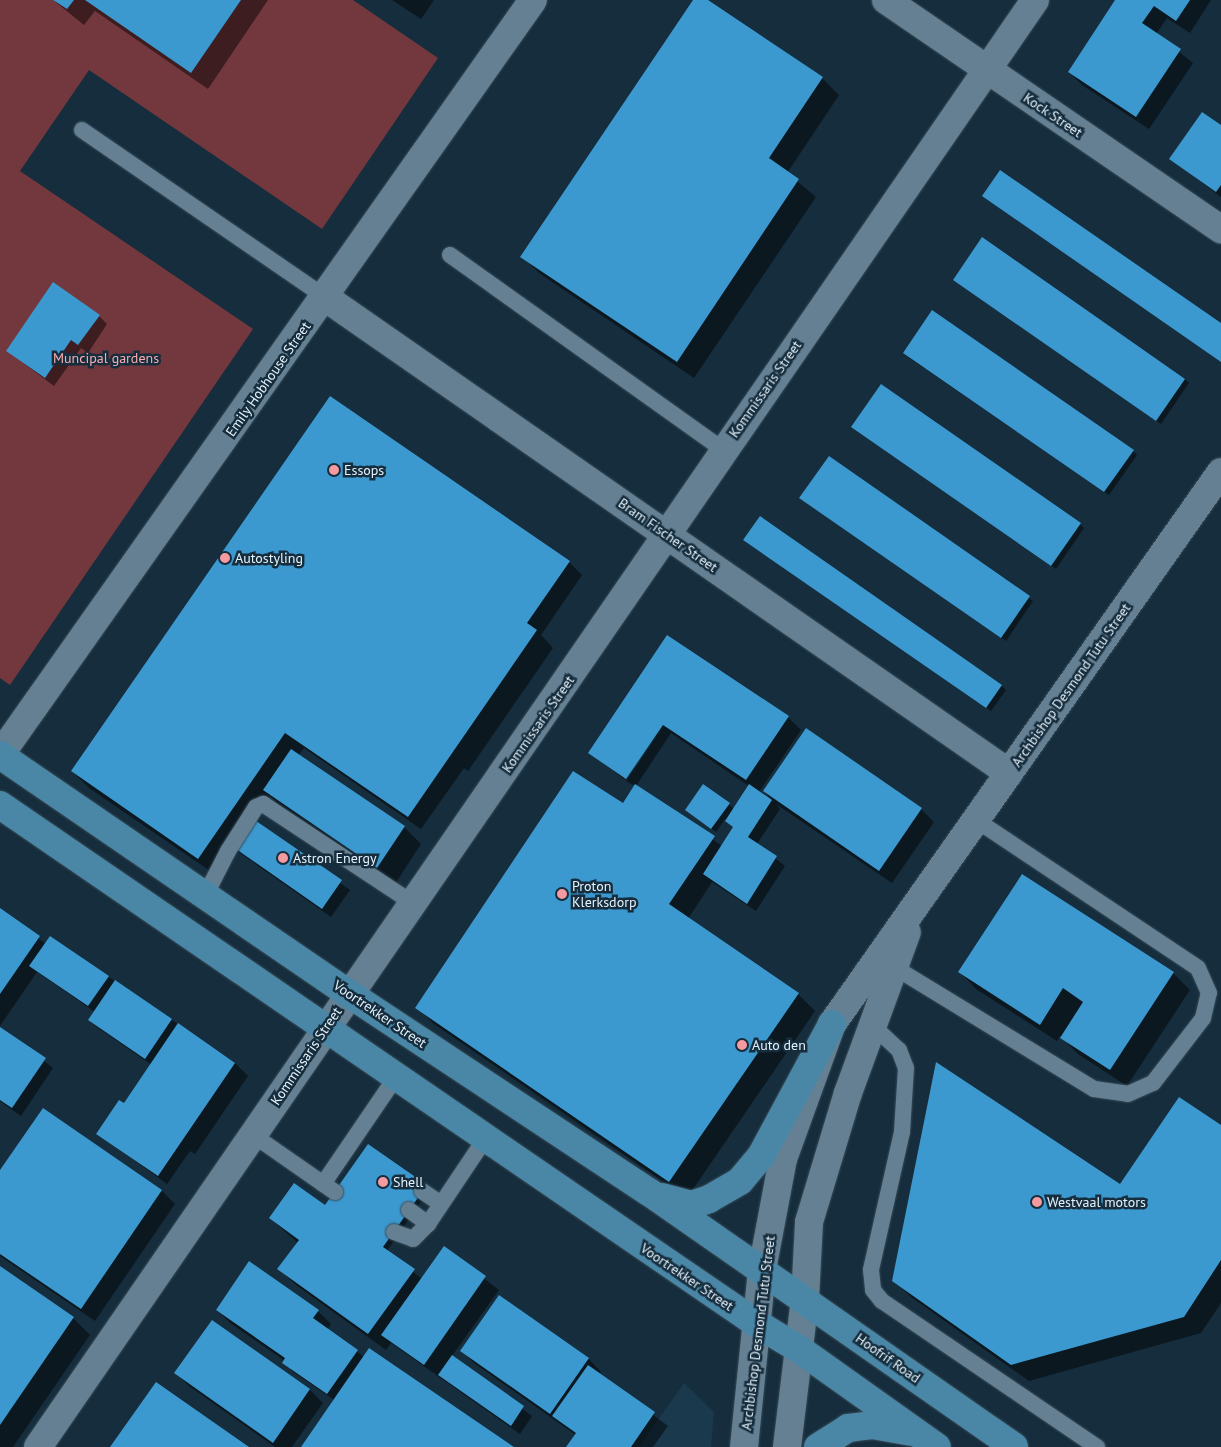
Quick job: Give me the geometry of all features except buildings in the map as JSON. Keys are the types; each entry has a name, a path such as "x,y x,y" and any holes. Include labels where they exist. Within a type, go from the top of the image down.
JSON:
{"street":[{"name":"Emily Hobhouse Street","path":"0,755 326,298 533,0"},
{"name":"Kock Street","path":"886,0 1221,229"},
{"name":"Kommissaris Street","path":"38,1447 253,1135 348,993 414,904 668,534 722,450 1035,0"},
{"name":"Bram Fischer Street","path":"326,298 1010,773"},
{"name":"Archbishop Desmond Tutu Street","path":"744,1447 762,1270 783,1159 832,1024 1221,472"},
{"name":"Voortrekker Street","path":"0,755 206,894 348,993 649,1192 762,1270"},
{"name":"Voortrekker Street","path":"0,805 756,1323"},
{"name":"Archbishop Desmond Tutu Street","path":"787,1447 804,1299 809,1222 872,1025 920,897"},
{"path":"649,1192 691,1205 709,1199 740,1181 762,1156 832,1024"},
{"name":"Hoofrif Road","path":"762,1270 1014,1447"},
{"path":"756,1323 799,1350 927,1440"},
{"path":"818,1447 848,1428 872,1425 927,1440"}],"lane":[{"path":"82,130 326,298"},
{"path":"450,255 722,450"},
{"path":"206,894 242,829 256,807 263,804 414,904"},
{"path":"894,967 1094,1090 1128,1094 1153,1083 1203,1018 1209,993 1198,968 976,820"},
{"path":"872,1025 899,1050 906,1068 902,1132 871,1270 873,1290 882,1301 1097,1447"},
{"path":"253,1135 329,1188 357,1148 396,1077"},
{"path":"394,1232 411,1240 428,1224 485,1139"},
{"path":"422,1191 441,1204"},
{"path":"409,1210 428,1224"}],"shaded area":[{"path":"684,1383 714,1412 711,1447 639,1447"}],"green space":[{"name":"Muncipal gardens","path":"0,0 353,0 438,58 322,229 89,70 20,171 253,329 10,685 0,678"}],"place":[{"name":"Essops","path":"334,470"},
{"name":"Autostyling","path":"225,558"},
{"name":"Astron Energy","path":"283,858"},
{"name":"Proton Klerksdorp","path":"562,894"},
{"name":"Auto den","path":"742,1045"},
{"name":"Shell","path":"383,1182"},
{"name":"Westvaal motors","path":"1037,1202"}]}
